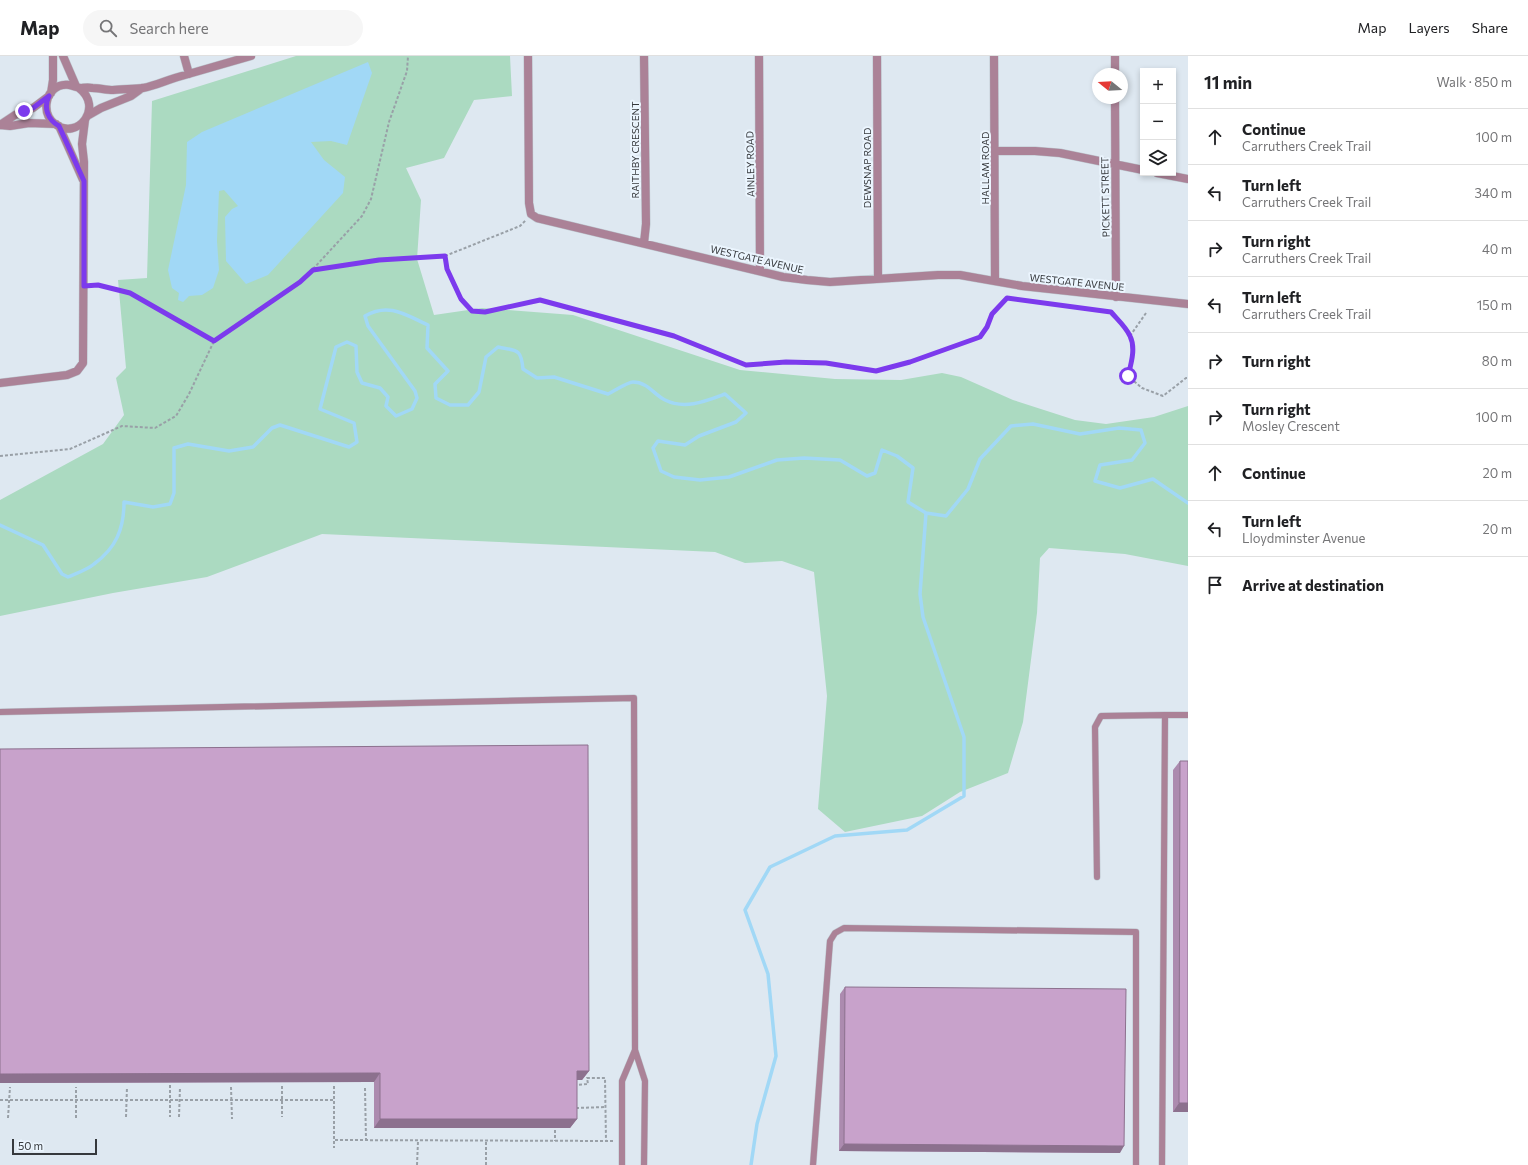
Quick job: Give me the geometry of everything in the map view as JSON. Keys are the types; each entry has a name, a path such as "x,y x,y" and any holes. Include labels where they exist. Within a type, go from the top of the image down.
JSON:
{"street":[{"path":"53,56 53,80 46,106 50,118 58,125 65,128 74,127 100,108 131,96 143,88"},
{"path":"0,383 67,375 77,371 83,363 84,162 82,144 86,118 90,106 89,100 84,91 78,87 63,56"},
{"path":"184,56 189,74"},
{"path":"0,125 15,115 33,108 50,95 56,88 62,85 69,84 78,87 112,90 143,88 251,56"},
{"path":"528,56 529,203 531,214"},
{"name":"RAITHBY CRESCENT","path":"644,56 646,224 644,243"},
{"name":"AINLEY ROAD","path":"758,56 760,271"},
{"name":"DEWSNAP ROAD","path":"876,56 878,279"},
{"name":"HALLAM ROAD","path":"994,56 995,280"},
{"path":"1115,56 1115,68"},
{"name":"PICKETT STREET","path":"1115,104 1116,297"},
{"path":"0,125 10,126 29,123 58,125"},
{"path":"58,125 84,181"},
{"path":"994,151 1044,151 1140,169"},
{"path":"1172,176 1188,179"},
{"name":"WESTGATE AVENUE","path":"531,214 537,218 760,271 807,280 830,282 946,275 995,280 1022,286 1188,304"}],"lane":[{"path":"0,712 634,698 635,1050 645,1081 644,1165"},
{"path":"1162,1165 1165,715"},
{"path":"1097,877 1095,727 1101,716 1188,715"},
{"path":"813,1165 830,941 835,933 844,928 1136,932 1136,1165"},
{"path":"622,1165 622,1081 635,1050"}],"path":[{"path":"0,456 70,449 122,426 155,428 176,416 189,394 214,341 300,282 313,270 362,216 371,199 389,122 407,71 408,56"},
{"path":"313,270 379,260 445,256 520,226 531,214"},
{"path":"445,256 447,269 461,299 472,311 485,312 540,300 674,336 746,365 786,362 826,363 876,371 910,362 980,337 987,327 992,314 1007,298 1111,312 1130,336 1133,347 1133,357 1128,376 1142,388 1163,396 1188,378"},
{"path":"84,286 98,285 130,293 214,341"},
{"path":"1130,336 1146,313"},
{"path":"576,1092 575,1085 588,1084 587,1078 605,1078 606,1141"},
{"path":"170,1085 170,1117"},
{"path":"282,1086 282,1117"},
{"path":"334,1086 334,1148"},
{"path":"8,1118 10,1087"},
{"path":"76,1087 76,1118"},
{"path":"126,1117 127,1087"},
{"path":"179,1117 180,1087"},
{"path":"231,1087 232,1119"},
{"path":"366,1088 366,1140"},
{"path":"0,1100 334,1100"},
{"path":"576,1115 576,1108 606,1107"},
{"path":"554,1130 555,1141"},
{"path":"335,1140 615,1141"},
{"path":"417,1165 418,1141"},
{"path":"486,1141 486,1165"}],"green space":[{"path":"296,56 510,56 512,96 474,100 444,158 406,168 421,200 417,259 434,315 482,308 573,315 740,370 835,379 901,380 942,373 961,377 1013,400 1075,420 1106,424 1154,417 1188,406 1188,566 1125,554 1049,548 1040,558 1037,613 1023,722 1008,773 960,792 922,816 845,832 818,809 827,696 814,572 782,561 745,563 715,552 322,534 207,577 113,593 0,616 0,500 103,444 124,415 116,378 126,368 118,280 147,278 152,101"}],"water":[{"path":"368,62 372,73 347,145 331,141 311,142 324,160 345,177 343,193 268,275 246,284 226,261 225,217 232,209 238,206 224,190 219,191 217,241 219,270 213,288 202,295 189,296 183,302 178,300 179,293 172,288 168,270 186,185 187,142 202,132"}],"building":[{"path":"588,745 589,1071 577,1071 577,1119 380,1119 380,1073 0,1074 0,749"},
{"path":"1180,761 1188,761 1188,1103 1179,1103"},
{"path":"845,987 1126,989 1124,1146 844,1144"}],"waterway":[{"path":"0,525 43,545 62,574 68,577 91,566 102,558 108,551 120,529 124,512 124,502 153,507 170,504 174,493 174,448 188,444 229,451 253,447 272,428 280,425 349,447 357,442 354,423 320,409 336,347 347,342 356,346 357,372 362,383 380,388 388,397 386,406 396,416 412,409 417,398 415,391 368,326 365,316 382,310 390,310 405,314 428,325 427,348 448,371 435,384 436,398 450,405 468,405 479,392 486,357 498,347 517,352 521,357 523,369 537,378 554,377 608,394 631,382 643,384 661,398 680,404 695,403 725,394 746,413 736,422 699,436 685,445 658,441 653,448 661,471 674,477 700,480 729,477 777,460 804,458 840,460 867,476 875,473 882,450 897,456 913,468 908,502 926,513 946,516 968,489 980,459 1011,426 1033,424 1080,434 1119,428 1141,430 1145,443 1132,460 1100,465 1095,481 1120,488 1153,479 1188,503"},
{"path":"751,1165 757,1124 776,1056 768,974 745,910 770,867 835,836 907,830 964,796 964,737 923,617 920,594 926,513"}],"route":[{"path":"24,111 33,108 49,96 46,106 48,116 59,126 84,181 84,286 98,285 130,293 214,341 300,282 313,270 342,264 379,260 445,256 447,269 461,299 472,311 485,312 540,300 674,336 746,365 786,362 826,363 876,371 910,362 980,337 987,327 992,314 1007,298 1111,312 1130,336 1133,347 1133,357 1128,376"}]}
